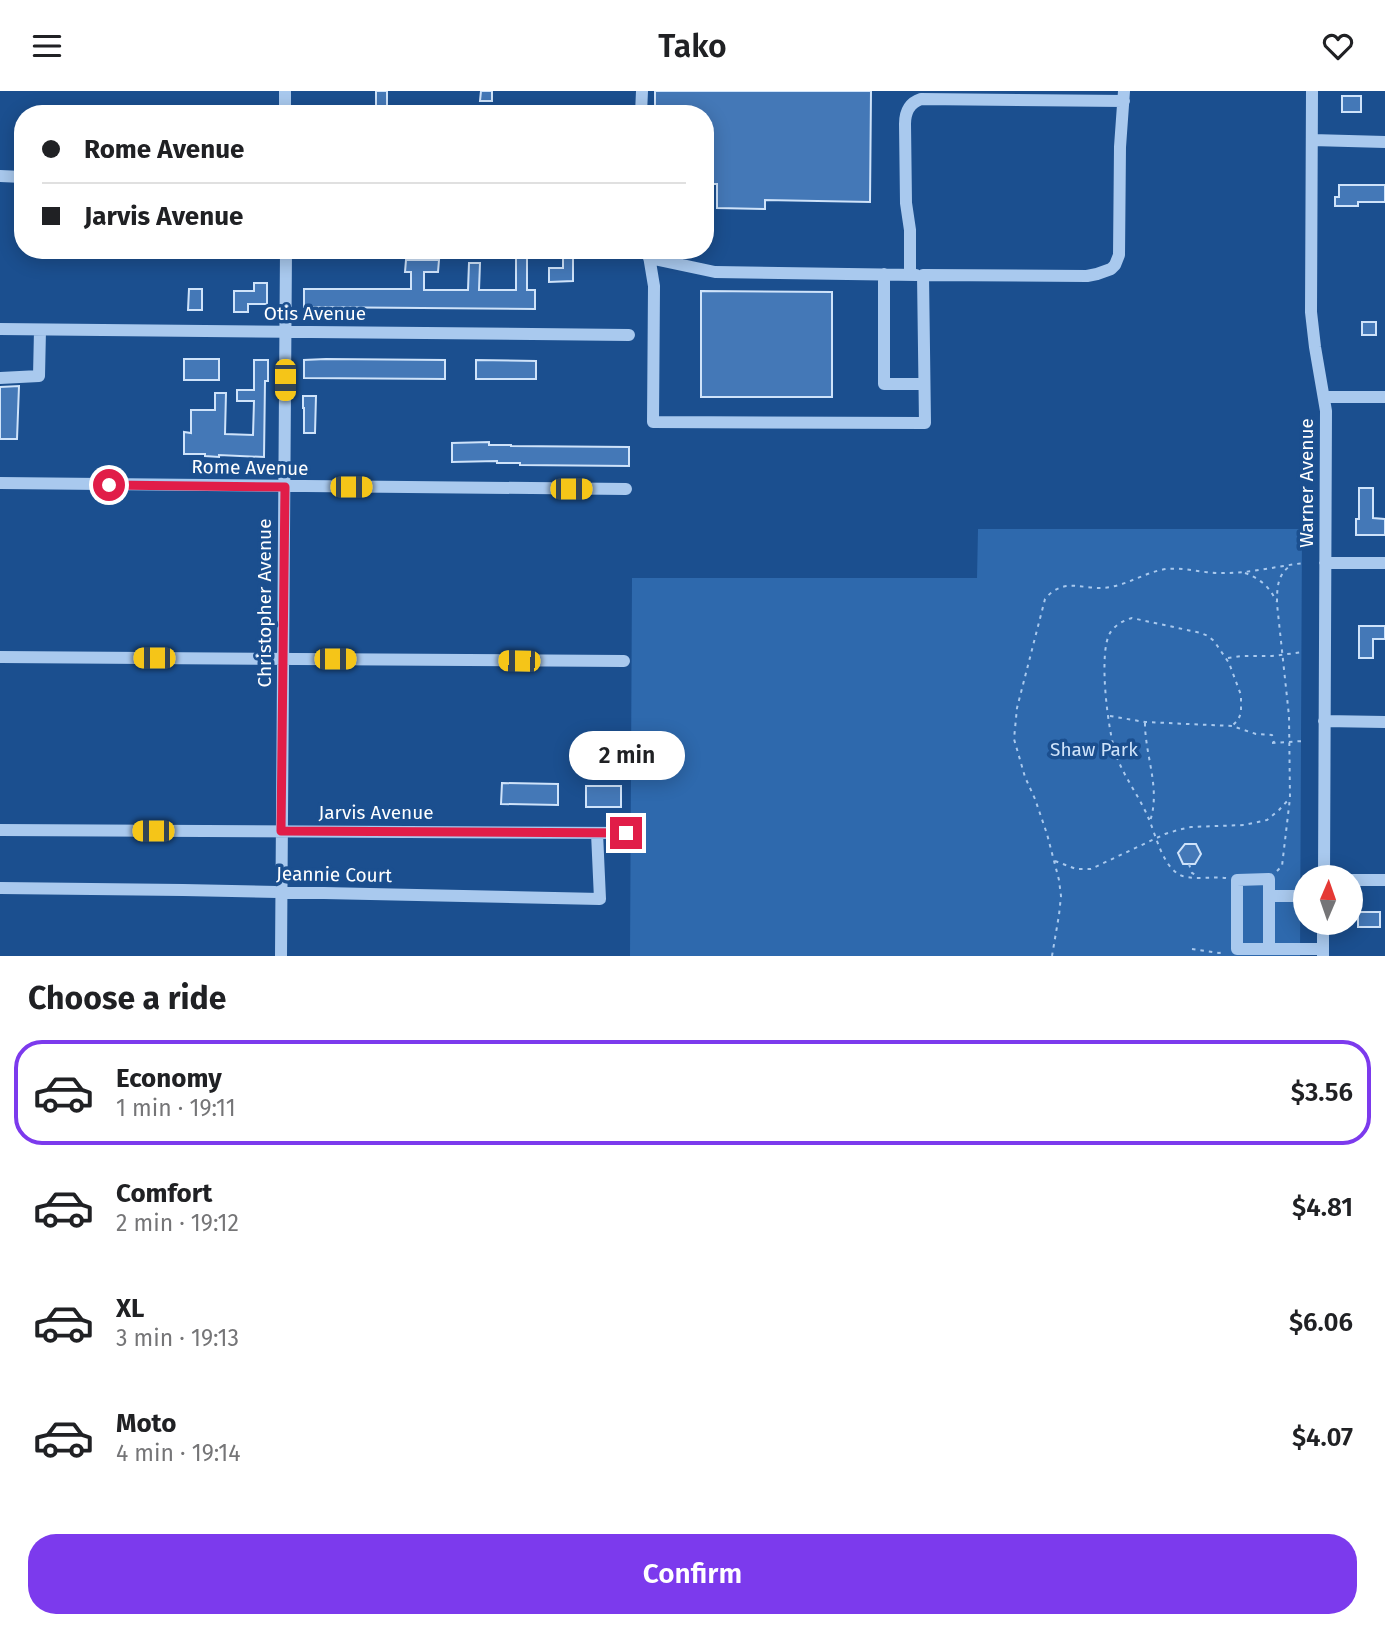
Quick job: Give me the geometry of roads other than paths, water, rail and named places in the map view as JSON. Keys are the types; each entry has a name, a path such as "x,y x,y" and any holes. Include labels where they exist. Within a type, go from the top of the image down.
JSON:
{"street":[{"name":"Warner Avenue","path":"1312,91 1311,312 1326,411 1324,865"},
{"path":"667,259 715,272 910,275 1097,274 1111,269 1118,260 1120,248 1120,147 1124,96 921,99 911,104 905,116 905,203 910,230 910,275"},
{"path":"1312,140 1385,142"},
{"name":"Christopher Avenue","path":"281,956 286,259"},
{"path":"650,259 654,286 653,422 925,423 923,275"},
{"path":"884,274 884,384 924,384"},
{"name":"Otis Avenue","path":"0,330 629,335"},
{"path":"0,378 39,376 40,330"},
{"path":"1324,397 1385,397"},
{"name":"Rome Avenue","path":"0,484 626,489"},
{"path":"1325,563 1385,563"},
{"path":"0,657 624,661"},
{"path":"1324,721 1385,722"},
{"name":"Jarvis Avenue","path":"0,830 626,833"},
{"name":"Jeannie Court","path":"0,888 600,899 597,833"},
{"path":"1269,949 1269,879 1237,880 1237,949 1323,953 1323,935"},
{"path":"1363,880 1385,880"},
{"path":"1269,896 1293,896"}],"park label":[{"name":"Shaw Park","path":"1094,749"}]}
